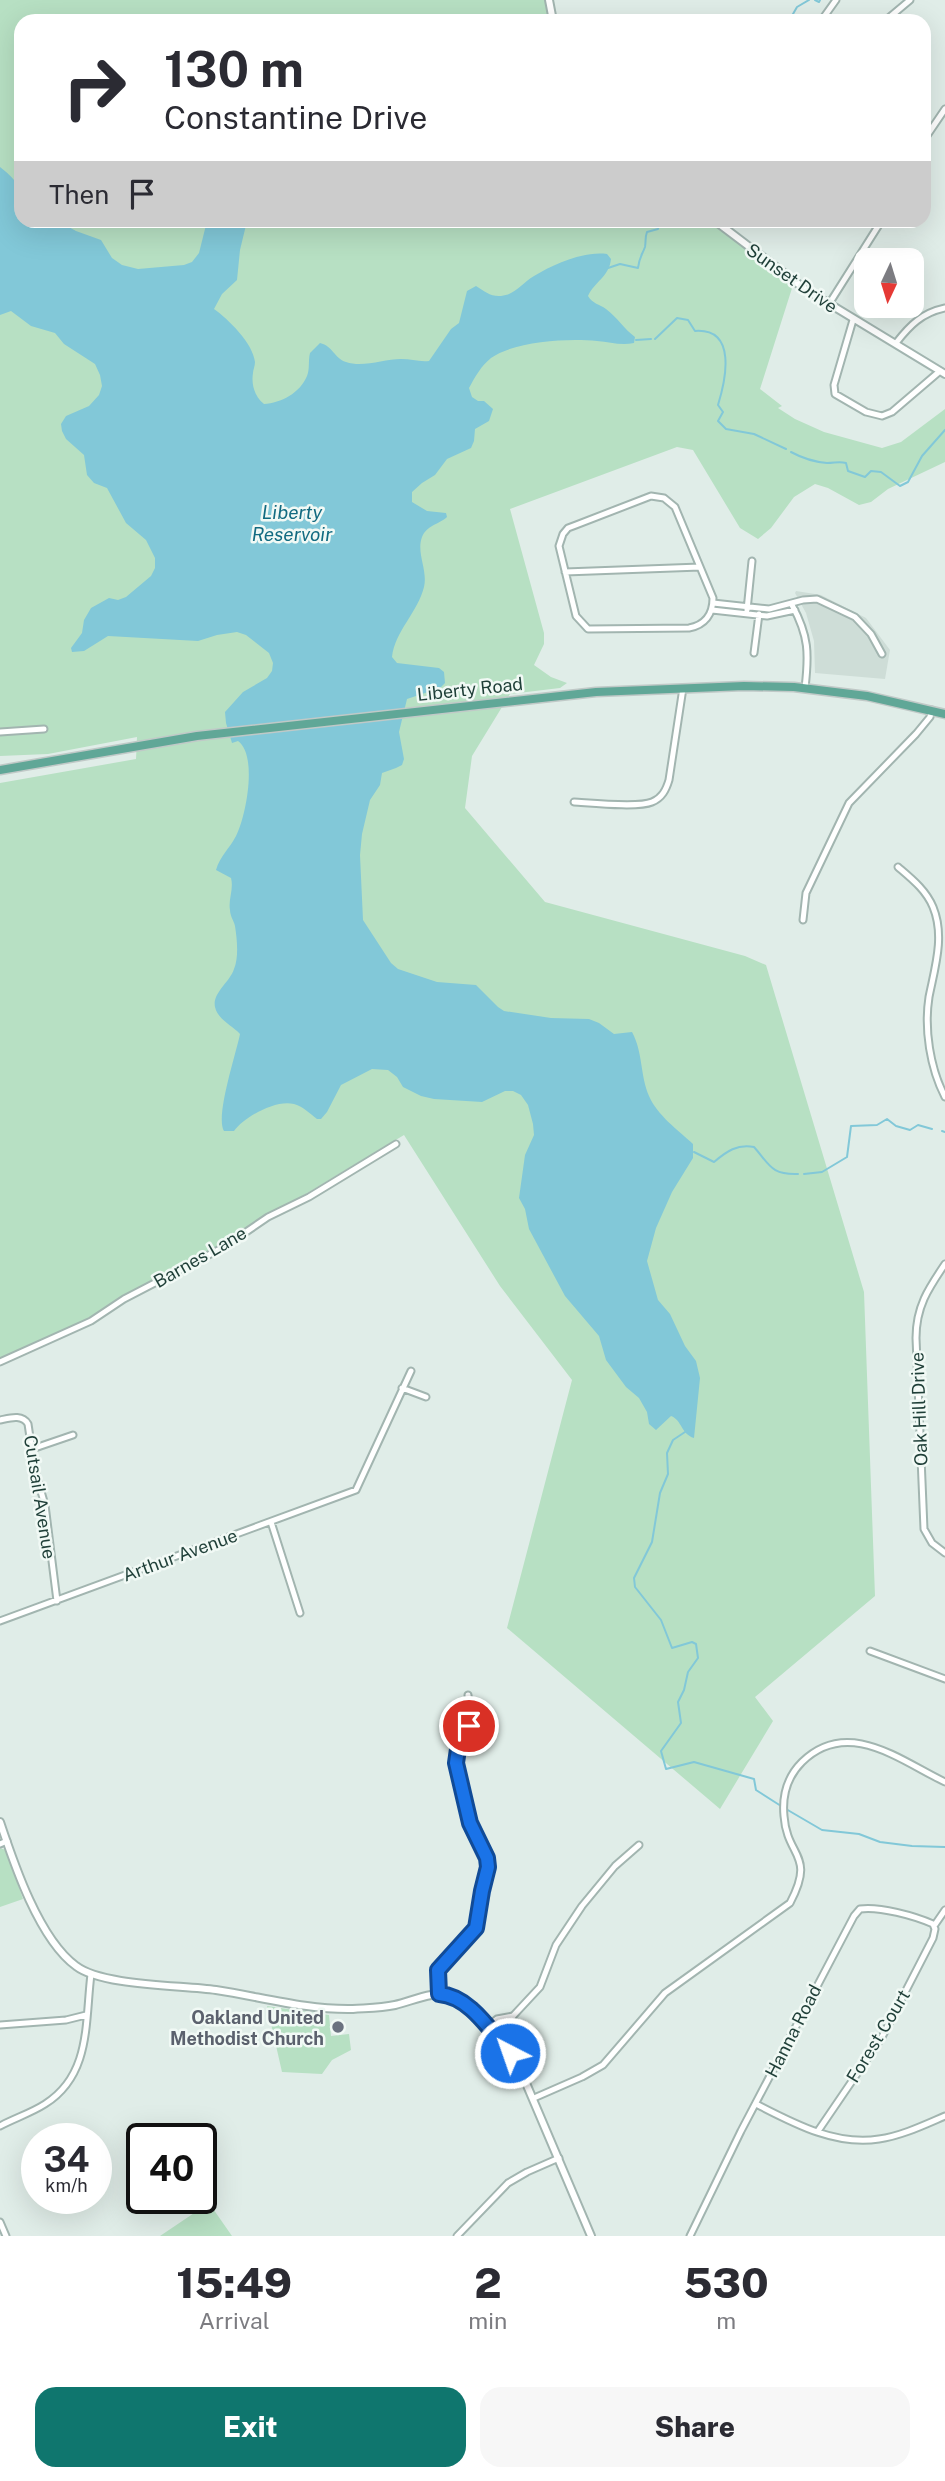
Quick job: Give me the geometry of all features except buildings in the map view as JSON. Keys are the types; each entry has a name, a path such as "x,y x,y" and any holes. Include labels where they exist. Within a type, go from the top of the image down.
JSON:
{"main road":[{"name":"Liberty Road","path":"0,770 197,736 565,694 744,686 805,688 880,698 945,713"}],"street":[{"path":"893,14 910,0"},
{"path":"931,130 945,109"},
{"name":"Sunset Drive","path":"724,228 782,274 942,373"},
{"path":"829,304 877,228"},
{"path":"896,344 922,316 945,308"},
{"path":"853,320 834,385 835,394 842,401 882,416 892,412 942,373"},
{"path":"651,496 664,498 675,507 713,607 703,623 689,628 593,631 583,626 576,616 559,546 563,534 568,528 651,496"},
{"path":"747,610 752,561"},
{"path":"565,572 700,567"},
{"path":"747,610 758,615 776,616 803,600 817,599 845,612 865,626 883,654"},
{"path":"713,607 747,610 793,608"},
{"path":"793,608 805,633 808,649 805,688"},
{"path":"754,653 758,615 763,609"},
{"path":"574,802 643,804 660,797 669,780 683,688"},
{"path":"803,920 806,893 849,803 916,734 930,717 932,710"},
{"path":"0,732 44,729"},
{"path":"898,867 925,892 938,925 939,944 927,1025 937,1076 945,1097"},
{"name":"Barnes Lane","path":"0,1362 91,1321 124,1299 224,1247 268,1216 309,1197 396,1144"},
{"name":"Oak Hill Drive","path":"945,1264 921,1302 916,1322 924,1529 932,1543 945,1553"},
{"path":"411,1371 402,1388 426,1397"},
{"name":"Arthur Avenue","path":"0,1621 356,1490 402,1388"},
{"name":"Cutsail Avenue","path":"0,1420 24,1419 29,1428 35,1471 45,1505 57,1601"},
{"path":"32,1449 73,1435"},
{"path":"271,1522 300,1613"},
{"path":"870,1651 945,1679"},
{"path":"439,1994 438,1970 476,1928 488,1867 487,1858 470,1823 456,1763 458,1749 469,1726 468,1695"},
{"path":"534,2098 603,2065 664,1993 790,1903 800,1881 802,1867 784,1816 785,1798 788,1780 805,1759 825,1747 846,1742 875,1746 945,1782"},
{"path":"0,1822 3,1843 51,1938 73,1964 91,1975 221,1991 327,2008 385,2006 439,1994 453,1996 462,2001 516,2062 534,2098 591,2236"},
{"path":"487,2027 497,2020 513,2016 540,1987 551,1955 561,1937 615,1866 639,1844"},
{"name":"Hanna Road","path":"690,2236 838,1944 857,1912 864,1908 881,1910 923,1920 934,1926"},
{"path":"934,1926 945,1910"},
{"name":"Forest Court","path":"818,2131 882,2037 933,1938 934,1926"},
{"path":"0,2126 45,2104 73,2077 81,2056 91,1975"},
{"path":"0,2025 66,2020 86,2015"},
{"path":"756,2104 818,2131 844,2139 880,2139 945,2116"},
{"path":"457,2236 508,2183 559,2158"},
{"path":"0,2222 6,2236"}],"shaded area":[{"path":"796,591 821,595 866,618 890,650 885,679 815,673 814,641"}],"green space":[{"path":"0,0 546,0 549,14 14,14 14,228 718,228 793,285 760,389 782,406 778,408 824,432 882,448 901,442 945,409 945,462 888,489 871,502 859,505 815,484 794,497 771,528 758,539 740,528 693,450 677,447 510,509 544,633 544,644 534,665 551,677 567,683 560,688 510,694 472,756 465,808 545,902 745,956 766,965 864,1292 875,1596 755,1697 773,1721 720,1809 507,1628 572,1380 500,1286 404,1135 91,1323 0,1364 0,783 136,759 137,737 48,754 0,756"},
{"path":"0,1848 6,1850 23,1899 0,1907"},
{"path":"267,2006 329,2015 331,2036 349,2034 351,2050 332,2060 322,2074 282,2072"},
{"path":"193,2214 217,2214 232,2236 160,2236"}],"water":[{"name":"Liberty Reservoir","path":"0,167 14,180 14,228 71,228 101,240 112,258 122,265 138,269 192,262 199,253 205,228 245,228 237,280 222,294 214,309 233,325 250,347 255,362 253,386 264,404 277,402 300,387 308,373 310,353 320,343 342,360 353,364 401,359 429,361 451,329 459,323 467,291 476,286 491,295 506,295 542,271 569,259 588,254 607,254 611,259 605,275 588,296 610,312 635,337 634,343 572,340 542,342 501,352 491,358 481,368 469,388 472,397 484,401 493,409 489,421 475,429 471,448 447,459 435,475 412,492 412,502 427,511 446,513 447,517 422,537 420,549 425,574 424,587 397,639 392,657 397,663 439,668 444,672 445,683 440,688 407,699 399,732 404,759 402,765 382,773 380,785 370,800 360,855 363,920 391,963 398,969 437,982 476,985 504,1011 551,1018 589,1019 614,1034 632,1032 649,1096 668,1122 693,1144 693,1158 672,1192 656,1228 647,1261 658,1300 670,1314 685,1346 696,1361 700,1378 694,1438 671,1416 656,1430 649,1424 647,1412 639,1398 626,1387 606,1360 599,1336 565,1296 529,1229 525,1209 519,1198 525,1155 534,1135 528,1105 521,1095 505,1091 482,1102 434,1099 403,1087 397,1077 388,1070 372,1069 341,1085 321,1119 294,1104 278,1104 253,1115 234,1131 224,1131 224,1099 240,1034 222,1019 215,1007 216,997 232,974 237,959 235,926 230,906 231,878 216,870 240,827 249,772 244,748 238,741 232,743 225,712 243,692 267,678 273,663 269,653 246,635 237,632 198,641 108,636 84,651 72,652 71,648 82,633 84,620 91,608 109,598 118,600 126,597 151,576 155,568 155,558 146,540 126,523 107,488 94,483 87,475 84,455 66,439 62,431 61,424 66,416 89,406 99,395 102,386 95,364 64,344 55,333 31,326 11,311 0,315"}],"waterway":[{"path":"793,14 797,7 809,0"},
{"path":"815,0 820,0"},
{"path":"608,268 620,264 638,268 647,232 658,228"},
{"path":"655,339 677,318 688,320 695,331 708,332 717,338 723,346 725,357 724,382 718,405 723,412 718,421 726,429 754,434 786,449"},
{"path":"636,340 651,339"},
{"path":"791,452 818,462 846,463 848,471 865,477 871,471 881,472 900,486 908,482 922,456 945,430"},
{"path":"804,1174 822,1172 847,1157 851,1126 877,1125 887,1119 896,1126 910,1130 918,1125 932,1129"},
{"path":"694,1152 714,1162 732,1149 754,1147 776,1171 798,1174"},
{"path":"685,1432 673,1440 667,1453 668,1474 660,1493 652,1542 634,1578 635,1587 661,1620 672,1648 692,1642 696,1644 698,1658 688,1672 678,1702 681,1723 661,1751 666,1769 694,1762 754,1779 756,1790 781,1806"},
{"path":"786,1809 822,1830 859,1834 880,1842 945,1847"}],"place":[{"name":"Oakland United Methodist Church","path":"338,2027"}],"route":[{"path":"469,1726 458,1749 456,1763 470,1823 485,1853 488,1867 476,1928 438,1970 439,1994 453,1996 466,2004 510,2053"}]}
